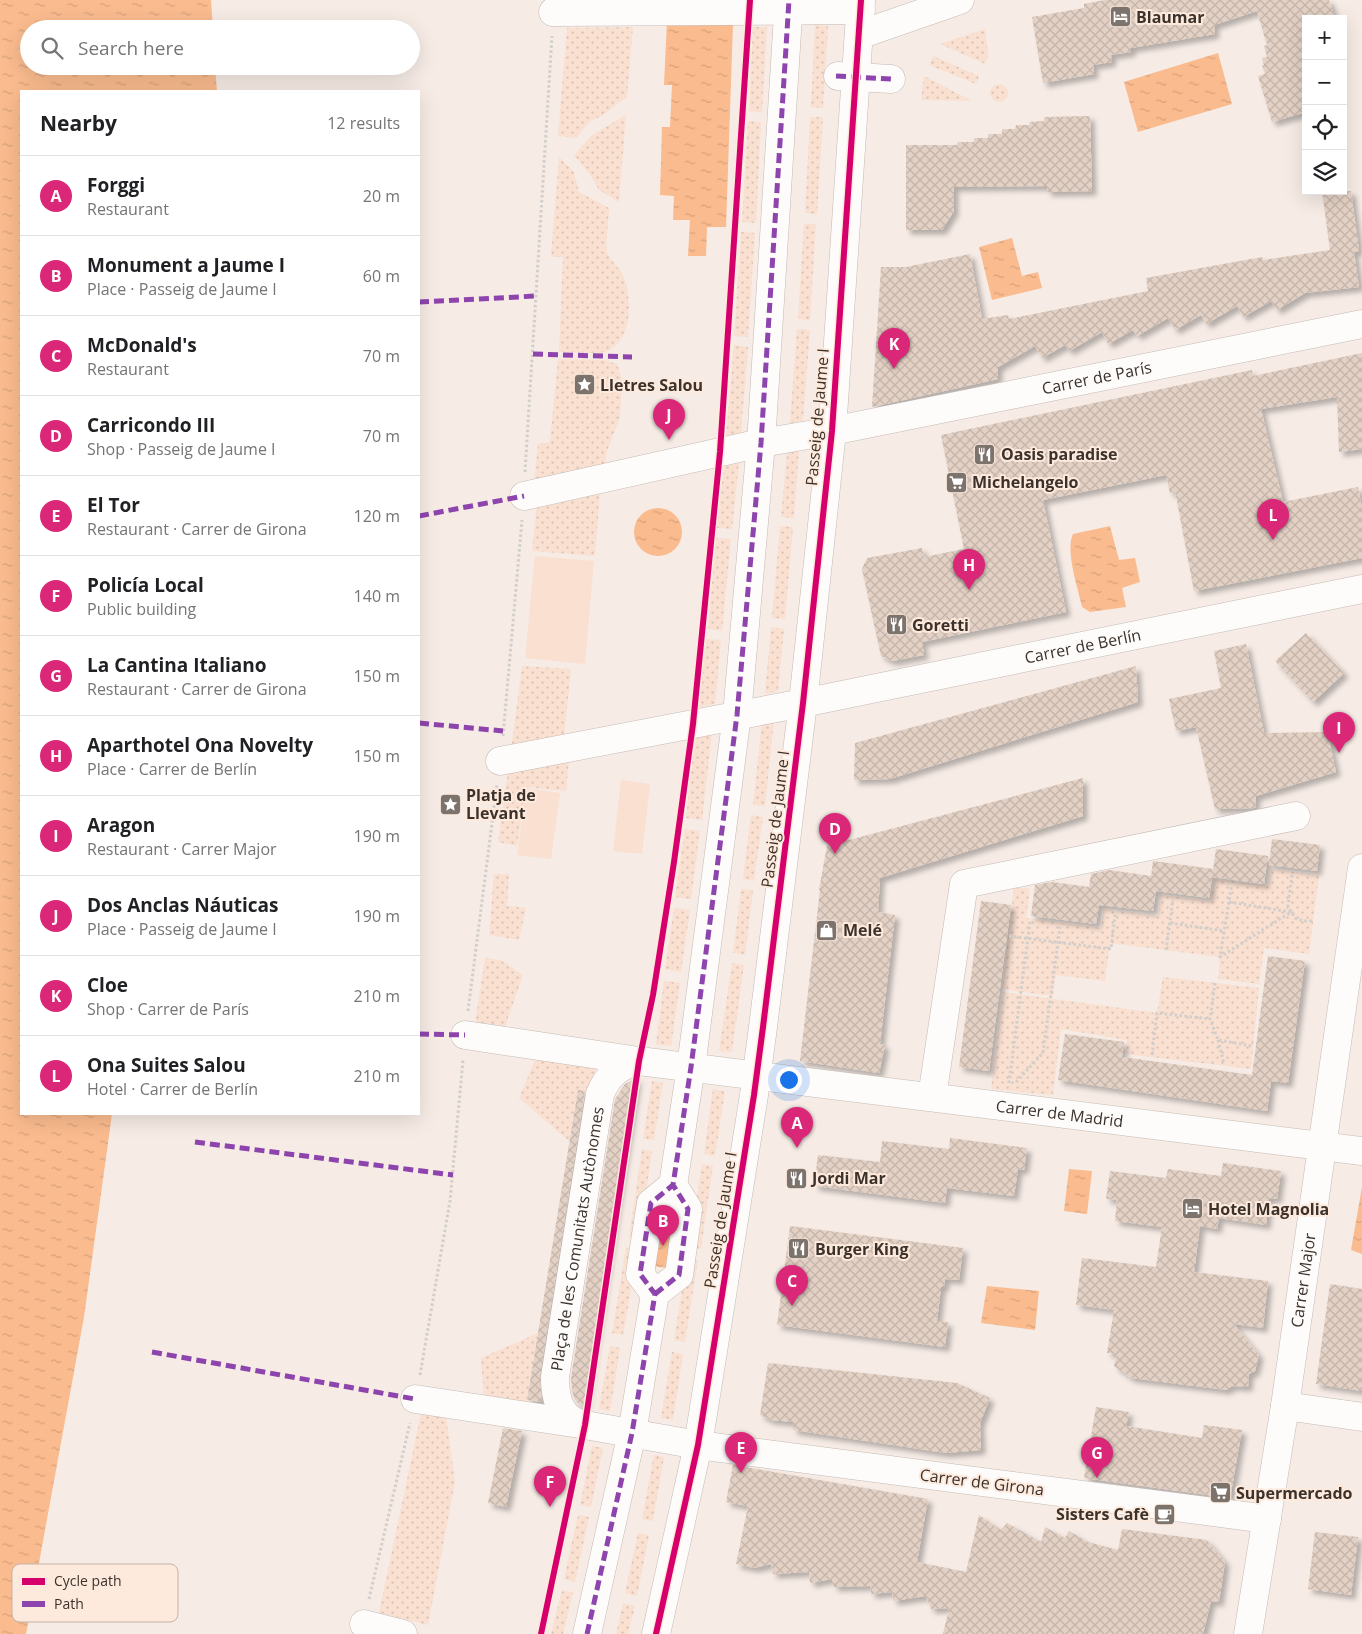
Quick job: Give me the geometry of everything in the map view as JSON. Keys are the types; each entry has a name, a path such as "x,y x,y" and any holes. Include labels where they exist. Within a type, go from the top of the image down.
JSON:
{"street":[{"path":"553,12 788,6 860,15 960,0"},
{"path":"587,1634 632,1433 655,1294 640,1274 651,1203 673,1184 691,1067 737,715 761,443 788,6"},
{"name":"Passeig de Jaume I","path":"656,1634 698,1445 757,1076 803,703 832,431 846,77 860,15"},
{"path":"846,77 891,79"},
{"name":"Carrer de París","path":"524,496 761,443 832,431 1362,324"},
{"name":"Carrer de Berlín","path":"500,761 803,703 1362,589"},
{"path":"932,1097 964,884 1296,816"},
{"name":"Carrer Major","path":"1248,1634 1285,1406 1322,1146 1355,965 1362,868"},
{"path":"465,1035 639,1061 757,1076"},
{"name":"Plaça de les Comunitats Autònomes","path":"639,1061 630,1063 611,1074 600,1094 555,1377 555,1392 560,1410 571,1420 580,1424 698,1445"},
{"name":"Carrer de Madrid","path":"757,1076 1362,1151"},
{"name":"Passeig de Jaume I","path":"655,1294 679,1275 688,1209 673,1184"},
{"path":"415,1399 580,1424"},
{"path":"1285,1406 1362,1417"},
{"name":"Carrer de Girona","path":"698,1445 1267,1518"},
{"path":"364,1624 403,1634"}],"path":[{"path":"364,1624 415,1399 450,1201 465,1035 500,761 524,496 553,12"},
{"path":"1292,874 1288,906 1295,918 1303,921 1313,921"},
{"path":"1232,883 1220,957 1291,912"},
{"path":"1166,950 1173,899"},
{"path":"1229,902 1291,912"},
{"path":"1009,936 1112,949 1116,908"},
{"path":"1008,1091 1030,922"},
{"path":"1170,924 1224,931"},
{"path":"1014,1085 1043,1052 1060,927"},
{"path":"1215,983 1210,1019 1224,1064"},
{"path":"1152,1054 1157,1013 1210,1019"},
{"path":"1218,1040 1252,1046"}],"shaded area":[{"path":"815,25 828,26 823,108 811,107"},
{"path":"633,27 627,97 602,116 590,121 576,138 558,136 567,28"},
{"path":"753,27 767,27 762,112 749,111"},
{"path":"985,29 988,55 985,64 940,44"},
{"path":"933,56 979,76 976,84 929,65"},
{"path":"924,76 972,101 921,100"},
{"path":"999,84 1005,87 1008,93 1005,99 999,102 993,99 990,93 993,87"},
{"path":"626,115 619,202 599,190 589,173 574,155 592,135"},
{"path":"810,117 823,117 817,214 805,213"},
{"path":"748,121 761,122 756,223 742,222"},
{"path":"559,157 574,172 579,192 609,208 607,253 624,278 627,287 629,309 625,331 620,340 614,347 604,352 559,352 563,257 551,257"},
{"path":"804,224 816,224 810,320 798,319"},
{"path":"741,232 755,233 748,337 734,336"},
{"path":"797,329 810,330 803,421 790,423"},
{"path":"734,345 748,347 741,433 726,437"},
{"path":"558,359 604,360 617,364 622,381 620,417 607,451 605,466 534,483 538,444 550,442"},
{"path":"799,450 794,518 781,517 787,453"},
{"path":"739,463 732,529 717,528 724,466"},
{"path":"600,492 595,556 532,551 537,503"},
{"path":"780,526 793,527 785,619 772,618"},
{"path":"716,538 731,539 722,631 708,629"},
{"path":"535,556 594,561 585,664 525,658"},
{"path":"771,627 784,629 778,691 765,694"},
{"path":"706,639 721,640 715,704 699,707"},
{"path":"522,666 571,669 564,737 511,750"},
{"path":"774,719 765,806 753,805 762,722"},
{"path":"712,732 702,820 686,818 695,735"},
{"path":"569,760 566,791 526,787 517,846 498,842 508,772"},
{"path":"621,780 650,784 642,854 613,851"},
{"path":"526,788 560,793 551,859 517,855"},
{"path":"751,815 763,817 754,881 743,879"},
{"path":"685,829 700,831 691,899 675,897"},
{"path":"1271,869 1319,875 1309,954 1264,948 1259,984 1218,979 1220,957 1110,943 1105,981 1056,975 1053,996 1002,989 1014,887 1030,889 1026,918 1101,928 1104,909 1158,916 1161,895 1211,901 1214,879 1268,886"},
{"path":"494,874 509,874 507,906 526,908 519,940 489,935"},
{"path":"741,889 753,890 745,955 733,953"},
{"path":"674,908 690,910 681,972 665,969"},
{"path":"485,958 501,960 523,975 504,1029 475,1024"},
{"path":"732,963 744,965 732,1052 719,1051"},
{"path":"1163,977 1259,988 1251,1069 1126,1054 1127,1040 1061,1029 1053,1095 991,1089 1003,992 1157,1013"},
{"path":"664,981 680,983 671,1046 656,1044"},
{"path":"536,1058 596,1068 593,1092 578,1090 569,1141 519,1098"},
{"path":"652,1081 663,1083 654,1140 643,1139"},
{"path":"713,1089 725,1091 715,1156 704,1154"},
{"path":"642,1149 652,1151 639,1239 629,1238"},
{"path":"702,1164 713,1166 701,1249 689,1248"},
{"path":"626,1248 638,1250 623,1335 612,1333"},
{"path":"687,1259 698,1260 685,1342 674,1340"},
{"path":"538,1333 526,1405 484,1399 481,1358"},
{"path":"610,1346 620,1348 610,1411 599,1409"},
{"path":"672,1352 683,1354 673,1420 661,1418"},
{"path":"421,1413 446,1417 455,1482 428,1625 379,1613"},
{"path":"592,1446 603,1448 591,1507 580,1505"},
{"path":"654,1455 664,1457 653,1521 642,1519"},
{"path":"578,1515 589,1517 575,1582 564,1579"},
{"path":"638,1533 649,1535 637,1596 625,1593"},
{"path":"562,1590 573,1593 563,1634 551,1634"},
{"path":"623,1603 635,1606 628,1634 616,1634"}],"water":[{"path":"0,0 211,0 212,20 20,20 20,75 216,75 217,90 20,90 20,1115 112,1115 84,1317 39,1564 12,1564 12,1622 28,1622 26,1634 0,1634"},
{"path":"667,21 733,24 726,227 707,227 706,256 688,256 690,220 673,220 674,196 660,195 662,127 670,127 672,85 664,85"},
{"path":"1218,53 1232,104 1138,132 1124,82"},
{"path":"1012,238 1022,276 1038,272 1042,288 992,300 979,247"},
{"path":"658,508 667,510 675,515 680,523 682,532 680,541 675,549 667,554 658,556 649,554 641,549 636,541 634,532 636,523 641,515 649,510"},
{"path":"1110,526 1119,560 1135,558 1140,582 1122,588 1126,607 1090,612 1082,607 1071,560 1071,541 1073,534"},
{"path":"1069,1169 1092,1171 1087,1214 1064,1211"},
{"path":"1362,1187 1362,1254 1351,1250"},
{"path":"658,1226 674,1228 667,1268 652,1266"},
{"path":"987,1286 1039,1291 1035,1330 981,1323"}],"building":[{"path":"1105,0 1329,0 1334,15 1302,15 1302,113 1272,122 1258,76 1265,74 1262,58 1267,57 1264,46 1267,45 1257,11 1214,25 1215,34 1131,48 1131,52 1111,55 1112,62 1093,65 1094,74 1043,83 1032,17 1084,8 1084,4"},
{"path":"1090,116 1092,191 1047,192 1047,186 954,187 954,211 942,230 906,230 906,145 957,145 958,142 974,142 974,138 988,138 988,134 1002,134 1002,129 1015,129 1016,125 1030,125 1029,122 1044,121 1044,117"},
{"path":"1347,191 1351,191 1359,251 1354,252 1359,287 1305,293 1277,310 1271,301 1243,317 1237,306 1206,324 1201,315 1175,330 1168,318 1137,336 1133,330 1108,344 1102,332 1069,351 1065,345 1042,358 1035,346 998,367 998,379 872,407 881,267 906,267 970,254 982,319 1008,315 1009,319 1148,291 1146,278 1262,257 1263,260 1330,250 1323,195 1347,195"},
{"path":"1362,353 1362,449 1339,452 1337,397 1261,409 1283,502 1358,487 1362,509 1362,558 1194,591 1175,491 1170,493 1166,475 1043,500 1066,612 922,642 924,655 892,661 881,656 862,569 867,558 922,548 924,557 964,549 941,435 1252,370 1253,376"},
{"path":"1306,633 1344,673 1313,702 1275,661"},
{"path":"1246,644 1264,733 1331,732 1330,744 1336,772 1256,796 1255,808 1215,809 1196,727 1176,731 1169,699 1221,688 1214,651"},
{"path":"1136,666 1138,702 890,779 854,780 855,743"},
{"path":"1083,778 1083,816 880,878 878,912 895,915 880,1044 885,1045 879,1073 800,1061 819,890 828,840 849,840"},
{"path":"1272,839 1320,845 1317,871 1269,865"},
{"path":"1216,849 1268,856 1264,884 1212,877"},
{"path":"1153,861 1213,869 1209,898 1156,891 1153,911 1099,905 1096,924 1031,916 1035,885 1052,882 1089,887 1091,874 1109,870 1151,876"},
{"path":"981,901 1011,905 989,1071 959,1067"},
{"path":"1268,956 1305,961 1288,1083 1271,1081 1267,1111 1058,1080 1065,1034 1124,1042 1122,1057 1252,1075"},
{"path":"637,1078 584,1408 575,1400 571,1378 615,1099 625,1084"},
{"path":"578,1090 585,1091 540,1375 542,1402 527,1400"},
{"path":"950,1138 1027,1148 1024,1170 1018,1169 1014,1196 947,1188 945,1203 814,1186 818,1155 880,1162 882,1141 949,1149"},
{"path":"1223,1163 1281,1171 1277,1199 1269,1198 1266,1225 1219,1218 1217,1229 1200,1226 1194,1272 1268,1281 1263,1328 1234,1324 1259,1355 1255,1371 1249,1374 1248,1387 1232,1386 1226,1390 1131,1378 1114,1366 1117,1354 1107,1353 1114,1310 1076,1305 1082,1258 1156,1267 1162,1227 1115,1221 1117,1200 1106,1199 1110,1171 1166,1178 1168,1169 1221,1176"},
{"path":"790,1226 963,1248 959,1280 945,1279 944,1287 941,1287 937,1321 948,1322 945,1347 777,1325"},
{"path":"1330,1284 1362,1289 1362,1391 1316,1384"},
{"path":"768,1363 957,1383 990,1398 980,1423 981,1450 946,1453 793,1430 793,1422 771,1420 760,1415"},
{"path":"1096,1407 1129,1412 1126,1426 1202,1438 1204,1425 1242,1430 1230,1498 1084,1478"},
{"path":"503,1428 522,1431 506,1507 488,1503"},
{"path":"733,1465 928,1499 917,1562 966,1572 979,1515 1001,1530 1007,1523 1041,1542 1045,1527 1065,1538 1069,1531 1088,1542 1118,1550 1122,1529 1207,1540 1225,1562 1219,1602 1211,1601 1203,1634 943,1634 949,1608 931,1609 926,1596 893,1601 892,1592 871,1594 870,1586 834,1587 832,1579 810,1583 809,1572 773,1574 771,1564 754,1568 736,1564 748,1506 726,1502"},
{"path":"1315,1532 1358,1537 1351,1595 1308,1589"}],"marked path":[{"path":"587,1634 632,1433 655,1294 640,1274 651,1203 673,1185 691,1067 737,715 761,443 789,0"},
{"path":"836,76 891,79"},
{"path":"420,302 536,296"},
{"path":"533,354 632,357"},
{"path":"420,516 524,496"},
{"path":"420,723 503,731"},
{"path":"420,1034 465,1035"},
{"path":"195,1142 453,1175"},
{"path":"655,1294 679,1275 688,1209 673,1185"},
{"path":"152,1352 415,1399"}],"cycle path":[{"path":"541,1634 585,1425 639,1061 653,995 674,862 693,724 720,452 750,0"},
{"path":"656,1634 698,1445 754,1095 763,1027 803,703 832,431 861,0"}],"place":[{"name":"Blaumar","path":"1120,17"},
{"name":"Cloe","path":"894,369"},
{"name":"Lletres Salou","path":"584,385"},
{"name":"Dos Anclas Náuticas","path":"669,440"},
{"name":"Oasis paradise","path":"985,454"},
{"name":"Michelangelo","path":"956,482"},
{"name":"Ona Suites Salou","path":"1273,540"},
{"name":"Aparthotel Ona Novelty","path":"969,590"},
{"name":"Goretti","path":"896,625"},
{"name":"Aragon","path":"1339,753"},
{"name":"Platja de Llevant","path":"450,804"},
{"name":"Carricondo III","path":"835,854"},
{"name":"Melé","path":"827,930"},
{"name":"Forggi","path":"797,1148"},
{"name":"Jordi Mar","path":"796,1178"},
{"name":"Hotel Magnolia","path":"1192,1209"},
{"name":"Monument a Jaume I","path":"663,1246"},
{"name":"Burger King","path":"799,1249"},
{"name":"McDonald's","path":"792,1306"},
{"name":"El Tor","path":"741,1473"},
{"name":"La Cantina Italiano","path":"1097,1478"},
{"name":"Supermercado","path":"1220,1493"},
{"name":"Policía Local","path":"550,1507"},
{"name":"Sisters Cafè","path":"1165,1514"}]}
